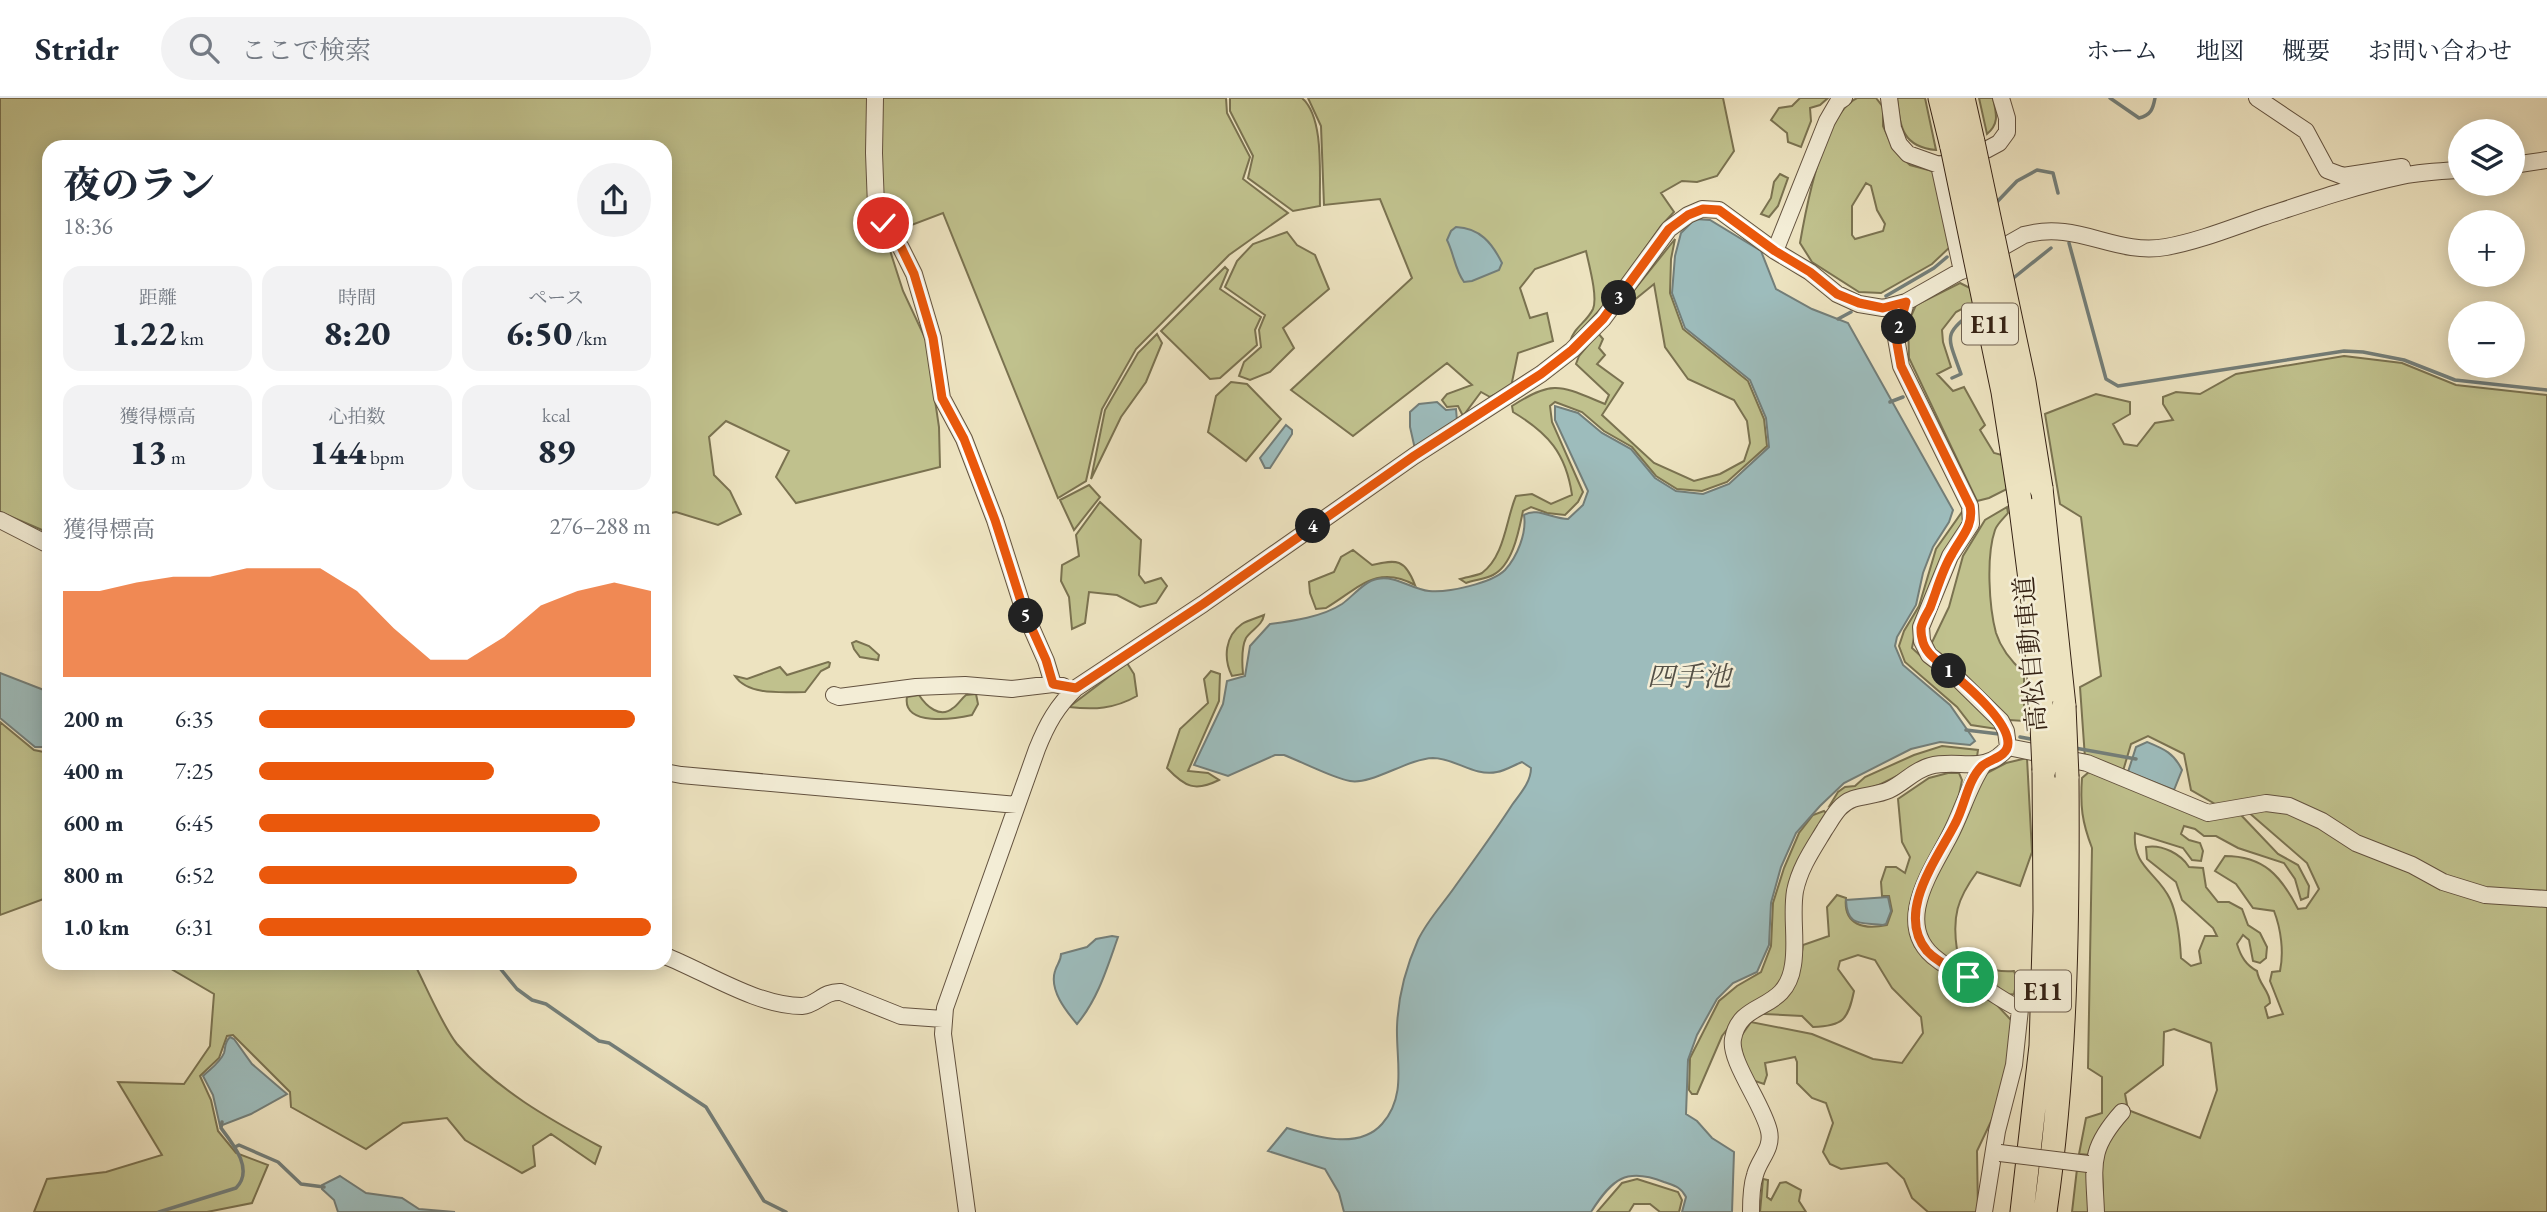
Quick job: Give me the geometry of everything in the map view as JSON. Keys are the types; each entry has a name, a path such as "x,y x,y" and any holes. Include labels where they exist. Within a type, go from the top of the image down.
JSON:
{"highway":[{"name":"高松自動車道","path":"1940,98 2024,382 2041,488 2064,706 2068,921 2062,1048 2045,1212"},
{"name":"高松自動車道","path":"1963,98 1955,152 2003,392 2033,603 2041,702 2045,911 2040,1046 2022,1212"}],"street":[{"path":"875,98 876,206 883,223 901,247 914,274 933,338 942,398 964,439 995,520 1024,611 1046,660 1053,684"},
{"path":"1775,251 1827,121 1838,102 1844,98"},
{"path":"1889,98 1893,128 1899,144 1908,154 1986,150 1999,143 2007,132 2007,118 2001,98"},
{"path":"2257,98 2306,131 2327,170 2343,176 2413,166 2424,173"},
{"path":"1955,152 1962,271"},
{"path":"2525,163 2547,160"},
{"path":"967,1212 943,1034 945,1007 1048,721 1061,702 1076,688 1203,604 1414,456 1551,367 1603,319 1669,229 1688,215 1703,209 1719,210 1775,251 1810,272 1837,294 1859,303 1883,308 1906,302 2024,235 2043,230 2085,234 2119,246 2141,249 2164,247 2191,242 2314,201 2402,176 2448,171"},
{"path":"1751,1212 1755,1173 1768,1150 1770,1134 1755,1095 1734,1057 1733,1040 1740,1020 1773,1000 1788,984 1793,965 1795,892 1803,864 1839,807 1853,799 1889,790 1919,769 1931,765 1983,765 1998,758 2008,747 2006,731 2001,722 1950,671 1929,655 1922,642 1921,627 1950,556 1970,524 1972,514 1901,366 1896,338 1906,302"},
{"path":"0,520 42,541"},
{"path":"834,695 839,697 916,687 965,685 1012,689 1053,684 1076,688"},
{"path":"2008,747 2087,763 2208,813 2266,803 2289,806 2322,821 2356,842 2412,865 2443,882 2485,895 2547,900"},
{"path":"1983,765 1972,782 1958,820 1923,886 1915,913 1918,936 1938,961 1968,977 2004,1002 2021,1009 2014,1065 1984,1212"},
{"path":"672,773 1017,805"},
{"path":"672,959 769,1000 800,1006 811,1004 832,992 841,992 901,1016 943,1019"},
{"path":"2096,1212 2091,1164 2104,1132 2122,1112"},
{"path":"1997,1153 2091,1164"}],"green space":[{"path":"0,98 1226,98 1227,113 1250,157 1243,179 1288,213 1229,255 1136,349 1102,409 1086,481 1058,498 943,213 885,235 903,291 926,340 939,427 940,467 796,503 776,477 789,451 726,421 709,437 714,475 730,491 741,514 718,525 672,513 672,140 42,140 42,530 0,512"},
{"path":"1230,98 1302,98 1309,107 1318,133 1320,206 1293,211 1248,178 1253,156 1230,111"},
{"path":"1308,98 1723,98 1734,151 1717,176 1697,182 1682,181 1661,193 1674,212 1661,226 1608,301 1570,342 1594,304 1593,281 1586,251 1535,269 1520,288 1530,318 1547,313 1553,341 1518,353 1511,387 1490,397 1481,392 1463,416 1458,406 1447,407 1442,400 1447,394 1472,385 1447,363 1353,436 1291,390 1412,278 1380,199 1324,205 1321,126"},
{"path":"1800,98 1828,98 1820,105 1810,108 1811,121 1801,147 1788,142 1787,133 1771,120 1779,108 1792,106"},
{"path":"1857,98 1876,98 1883,107 1883,126 1894,150 1910,165 1936,172 1951,246 1932,264 1881,293 1859,292 1812,262 1800,243 1818,163 1835,122 1845,107","holes":["1866,183 1871,186 1877,210 1885,224 1883,231 1855,239 1852,235 1852,206"]},
{"path":"1897,98 1925,98 1936,150 1916,145 1905,134"},
{"path":"1979,98 1993,98 1995,122 1987,134"},
{"path":"1780,174 1788,178 1778,206 1769,217 1761,214 1771,198 1774,182"},
{"path":"1287,232 1297,245 1315,255 1329,289 1283,328 1294,348 1270,372 1250,380 1239,376 1244,362 1261,347 1259,330 1265,315 1225,287 1237,261 1253,244"},
{"path":"1675,239 1671,259 1670,293 1683,329 1748,381 1764,419 1767,446 1727,482 1702,491 1677,489 1656,476 1632,447 1604,431 1582,412 1555,402 1550,406 1552,422 1583,492 1578,502 1565,515 1547,513 1531,507 1523,511 1514,546 1506,563 1487,578 1466,583 1460,579 1482,573 1496,557 1516,496 1532,494 1551,504 1572,495 1560,456 1545,436 1513,412 1512,406 1538,392 1558,388 1605,404 1609,395 1576,364 1579,356 1598,333 1603,339 1599,348 1605,355 1597,364 1623,383 1602,415 1654,463 1694,481 1720,474 1744,461 1750,443 1747,421 1734,400 1688,379 1665,347 1654,284 1627,306 1631,294"},
{"path":"1225,267 1228,270 1220,289 1261,317 1255,330 1257,345 1220,378 1210,379 1161,331"},
{"path":"1960,283 1972,289 1975,302 1956,312 1942,330 1951,367 1937,374 1953,391 1964,387 1985,425 1980,430 1994,453 2002,455 2007,489 1977,501 1909,358 1908,323 1916,305"},
{"path":"1157,334 1162,343 1146,382 1121,417 1091,479 1105,410 1138,353"},
{"path":"2344,356 2402,363 2456,385 2547,395 2547,891 2486,889 2446,877 2361,838 2290,799 2217,805 2191,790 2184,754 2148,736 2131,744 2123,771 2085,758 2080,687 2101,676 2081,517 2060,504 2045,414 2096,394 2130,402 2130,414 2113,424 2124,444 2137,446 2155,423 2173,420 2163,404 2163,397 2176,392 2200,394 2236,374"},
{"path":"1231,382 1247,384 1281,419 1246,461 1208,432 1216,396"},
{"path":"1089,485 1100,497 1074,530 1060,500"},
{"path":"1100,502 1141,540 1139,575 1145,583 1161,578 1167,586 1156,603 1140,607 1117,595 1089,592 1085,623 1072,629 1069,597 1061,581 1062,565 1079,556 1076,535"},
{"path":"2007,507 2008,513 1996,528 1992,541 1990,596 1998,639 2007,655 2024,673 2024,721 2009,720 1997,729 1971,725 1957,707 1905,662 1899,646 1904,631 1919,606 1936,549 1962,512 1966,515 1917,621 1912,648 1924,659 1949,607 1963,556 1985,520"},
{"path":"1353,550 1372,565 1399,563 1408,570 1415,585 1402,579 1379,578 1359,586 1326,608 1316,609 1309,582 1334,572 1341,557"},
{"path":"1264,615 1244,642 1243,674 1232,676 1227,662 1227,648 1232,635 1242,624"},
{"path":"856,641 869,646 879,655 878,660 860,657 852,643"},
{"path":"828,662 829,667 821,671 805,692 757,690 748,687 735,676 747,679 780,667 787,675"},
{"path":"1127,663 1134,674 1137,696 1104,708 1069,707"},
{"path":"1211,671 1220,674 1219,701 1188,771 1208,773 1219,780 1203,786 1191,786 1179,780 1167,768 1180,729 1208,703 1204,679"},
{"path":"976,694 978,704 972,715 964,717 931,719 913,713 908,707 907,697 919,695 929,707 943,712 955,707 966,695"},
{"path":"0,722 34,750 42,752 42,900 0,915"},
{"path":"1942,746 1978,750 1977,757 1905,772 1830,805 1838,792 1845,787 1855,786 1865,777 1914,755"},
{"path":"2027,758 2032,852 2020,886 1977,872 1961,900 1955,928 1957,950 1997,971 2014,971 2017,980 2014,994 2006,995 1947,960 1923,935 1924,898 1985,774 2006,763"},
{"path":"2089,772 2239,813 2278,854 2298,865 2309,886 2308,897 2301,900 2295,879 2284,863 2238,848 2216,836 2204,836 2195,829 2184,826 2181,834 2200,843 2203,851 2201,861 2192,860 2183,848 2135,833 2135,845 2142,862 2165,890 2173,906 2181,958 2191,966 2201,963 2199,951 2205,936 2217,936 2213,928 2182,900 2176,882 2147,859 2146,847 2165,849 2181,858 2189,867 2203,868 2206,887 2218,902 2229,902 2242,909 2248,925 2260,933 2267,947 2266,958 2260,963 2253,961 2249,940 2243,935 2237,944 2244,960 2257,971 2268,995 2270,1003 2265,1007 2268,1018 2283,1014 2270,981 2272,972 2280,971 2282,956 2274,911 2253,908 2236,884 2215,871 2225,856 2261,864 2278,878 2298,909 2306,908 2319,889 2307,863 2247,811 2286,811 2320,826 2376,859 2483,901 2547,905 2547,1212 2072,1212 2077,1169 2090,1171 2101,1199 2103,1190 2101,1156 2079,1154 2086,1118 2102,1113 2102,1077 2088,1068 2092,848 2082,814 2082,778","holes":["2174,1029 2211,1043 2217,1090 2200,1138 2128,1110 2125,1094 2163,1065 2164,1032"]},
{"path":"1959,773 1962,780 1958,800 1910,921 1915,947 1957,979 1994,1002 2011,1020 2016,1032 1995,1113 1977,1151 1978,1212 1928,1212 1912,1198 1904,1179 1887,1163 1841,1169 1830,1164 1823,1152 1833,1123 1826,1103 1812,1098 1797,1083 1795,1057 1765,1063 1767,1075 1764,1084 1752,1080 1739,1039 1751,1022 1812,1034 1873,1059 1902,1063 1923,1033 1921,1017 1892,988 1875,960 1858,955 1840,961 1838,969 1854,991 1846,1015 1838,1023 1813,1027 1802,1016 1763,1014 1783,1000 1794,986 1803,945 1829,936 1827,907 1837,895 1846,898 1848,914 1857,923 1870,927 1887,925 1892,911 1889,896 1882,896 1881,882 1886,867 1896,867 1905,873 1910,857 1902,842 1898,799 1929,778"},
{"path":"1824,811 1828,815 1800,859 1785,981 1740,1013 1722,1036 1697,1094 1692,1094 1689,1090 1690,1058 1719,1001 1737,986 1761,972 1771,946 1773,903 1784,868 1799,833 1813,815"},
{"path":"173,970 417,970 457,1044 506,1089 601,1147 595,1164 551,1134 533,1146 535,1166 522,1173 465,1140 447,1118 403,1123 366,1149 291,1107 290,1092 233,1035 227,1036 219,1058 200,1076 211,1100 218,1131 236,1153 268,1165 252,1203 207,1212 34,1212 47,1179 106,1172 162,1155 118,1082 184,1084 210,1046 214,994"},
{"path":"1637,1179 1678,1192 1682,1200 1679,1212 1660,1212 1650,1204 1634,1204 1629,1212 1597,1212 1622,1183"},
{"path":"1763,1179 1768,1180 1767,1197 1771,1200 1780,1183 1786,1182 1801,1190 1799,1201 1806,1212 1760,1212"}],"water":[{"name":"四手池","path":"1695,219 1710,220 1761,251 1776,289 1812,309 1848,323 1953,510 1949,522 1933,547 1923,573 1916,605 1897,637 1895,646 1903,665 1950,705 1975,741 1970,745 1940,742 1911,749 1844,783 1796,833 1781,867 1771,903 1769,945 1757,972 1733,983 1717,999 1697,1035 1688,1060 1686,1114 1697,1121 1712,1138 1734,1152 1732,1212 1682,1212 1686,1197 1680,1189 1651,1178 1630,1176 1613,1184 1591,1212 1344,1212 1339,1193 1325,1169 1268,1151 1287,1128 1324,1138 1349,1139 1373,1132 1390,1113 1395,1102 1399,1078 1399,1005 1403,982 1414,950 1430,920 1524,788 1531,768 1522,762 1489,773 1433,758 1423,759 1369,779 1350,781 1284,755 1275,755 1228,776 1194,765 1223,704 1227,681 1245,676 1250,646 1270,624 1326,612 1377,579 1391,579 1429,591 1480,583 1499,575 1513,558 1522,537 1524,515 1534,512 1568,519 1583,505 1588,491 1555,420 1555,406 1578,413 1602,433 1631,449 1655,478 1676,491 1703,494 1729,484 1769,447 1766,418 1750,380 1685,328 1672,293 1675,256 1681,233"},
{"path":"1456,227 1472,230 1484,238 1502,263 1499,270 1464,282 1447,240"},
{"path":"1437,402 1446,410 1456,409 1457,421 1415,449 1410,412 1419,404"},
{"path":"1286,425 1292,430 1292,434 1270,468 1265,468 1260,458"},
{"path":"0,673 42,689 42,747 35,747 0,718"},
{"path":"2147,742 2168,752 2179,764 2182,770 2174,790 2128,772 2136,747"},
{"path":"1888,897 1891,911 1886,924 1857,922 1849,915 1846,900"},
{"path":"1118,937 1106,972 1091,1004 1077,1024 1060,1000 1054,985 1055,971 1061,954 1087,947 1096,939"},
{"path":"230,1037 252,1064 287,1094 251,1114 220,1126 213,1095 203,1076 220,1060"},
{"path":"340,1176 366,1193 402,1198 419,1209 455,1212 338,1212 334,1200 322,1189 322,1185"}],"waterway":[{"path":"2110,98 2139,118 2151,111 2155,98"},
{"path":"1995,204 2017,181 2037,170 2053,173 2058,193"},
{"path":"2069,243 2106,379 2118,386 2344,351 2404,360 2455,380 2547,390"},
{"path":"2011,280 2051,248"},
{"path":"1886,296 1934,268 1947,257"},
{"path":"1952,378 1961,374 1952,350 1953,330 1978,307"},
{"path":"1838,319 1851,312"},
{"path":"1890,402 1903,397"},
{"path":"1966,730 1999,734"},
{"path":"2020,737 2036,740"},
{"path":"2075,748 2136,759"},
{"path":"502,970 517,989 532,1000 546,1004 599,1041 609,1043 706,1107 764,1201 786,1212"},
{"path":"159,1212 236,1188 241,1181 243,1166 221,1128 222,1122"},
{"path":"235,1147 239,1145 278,1162 301,1184 324,1187"}],"route":[{"path":"883,223 901,247 914,274 933,338 942,398 964,439 995,520 1024,611 1046,660 1053,684 1076,688 1203,604 1414,456 1541,374 1572,350 1603,319 1669,229 1688,215 1703,209 1719,210 1775,251 1810,272 1837,294 1859,303 1883,308 1906,302 1896,338 1901,366 1972,514 1970,524 1950,556 1921,627 1922,642 1929,655 1950,671 2001,722 2008,741 2008,747 2003,753 1983,765 1972,782 1958,820 1923,886 1915,913 1918,936 1927,950 1938,961 1968,977"}]}
